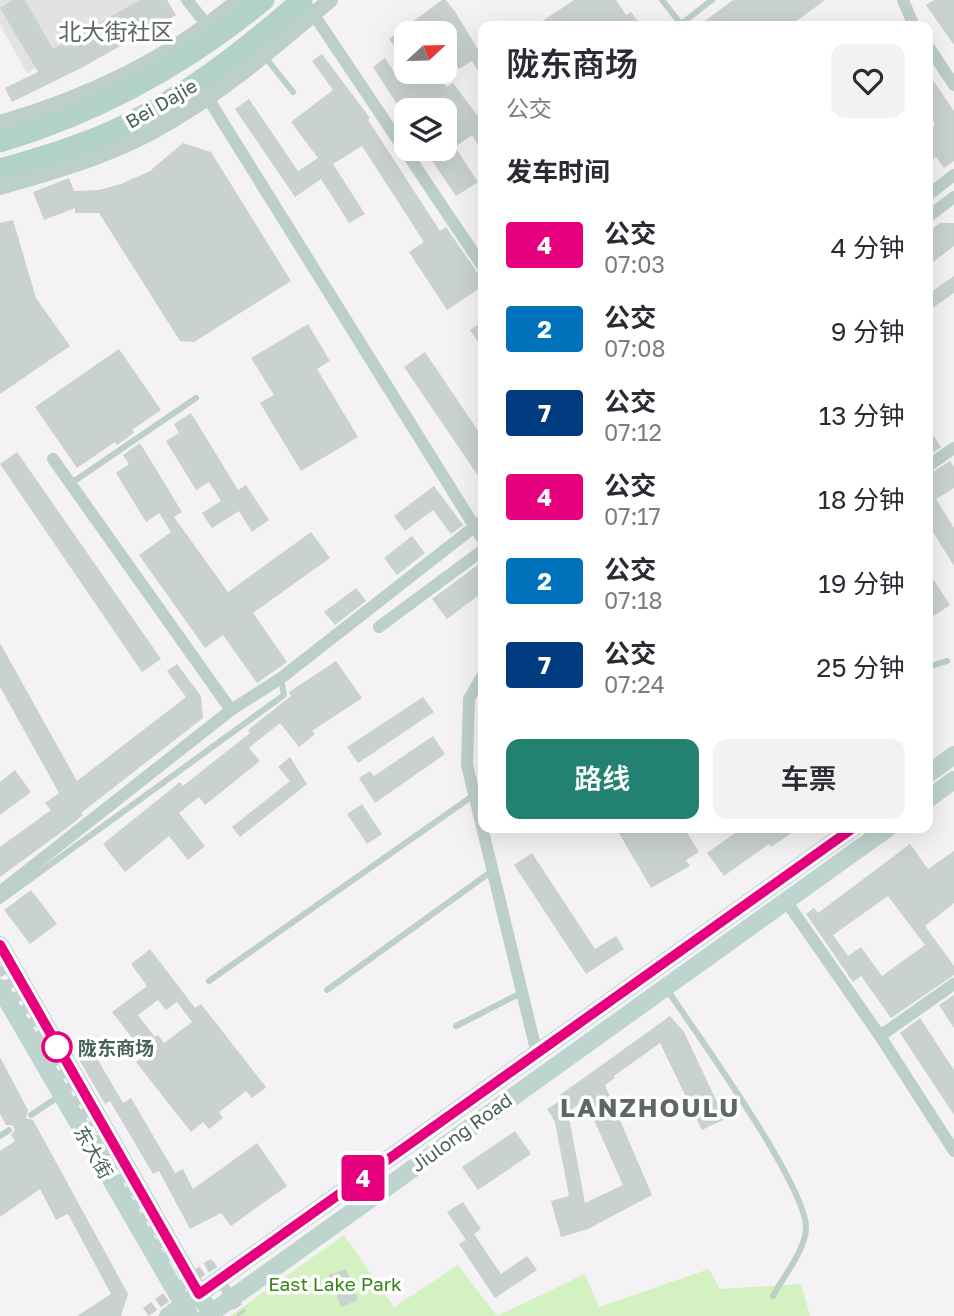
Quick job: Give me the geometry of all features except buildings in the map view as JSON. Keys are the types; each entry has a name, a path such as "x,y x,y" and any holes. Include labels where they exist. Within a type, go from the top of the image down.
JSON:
{"main road":[{"name":"Bei Dajie","path":"0,142 56,124 111,101 157,77 213,31 264,0"},
{"name":"Bei Dajie","path":"0,169 111,132 203,91 259,49 306,5"},
{"path":"933,770 954,755"},
{"path":"933,795 954,780"},
{"name":"Jiulong Road","path":"168,1316 187,1310 199,1294 846,833"},
{"name":"Jiulong Road","path":"209,1315 664,985 881,833"},
{"name":"东大街","path":"0,945 209,1315"},
{"name":"东大街","path":"0,988 187,1310"}],"street":[{"path":"187,0 213,31"},
{"path":"0,124 100,87 213,31 239,0"},
{"path":"330,0 306,5 478,260"},
{"path":"904,0 912,21"},
{"path":"933,54 954,85"},
{"path":"0,187 92,158 148,134 203,91 478,524 281,678 231,710 0,892"},
{"path":"933,191 954,175"},
{"path":"933,194 952,202"},
{"path":"933,214 952,202"},
{"path":"933,463 954,448"},
{"path":"53,459 231,710"},
{"path":"379,627 478,554"},
{"path":"478,684 469,699 467,721 467,765 478,812"},
{"path":"483,833 537,1054"},
{"path":"786,901 880,1036 954,1151"},
{"path":"880,1036 954,984"}],"lane":[{"path":"662,0 679,21"},
{"path":"685,21 712,0"},
{"path":"259,49 293,92"},
{"path":"70,484 196,398"},
{"path":"933,665 947,661"},
{"path":"0,901 284,695 281,678"},
{"path":"209,981 474,795"},
{"path":"327,990 492,871"},
{"path":"664,985 779,1162 802,1208 806,1227 804,1239 773,1296"},
{"path":"456,1026 521,993"},
{"path":"30,1115 61,1095"},
{"path":"0,1136 9,1130"}],"shaded area":[{"path":"0,0 164,0 27,73 0,25"}],"green space":[{"name":"East Lake Park","path":"344,1235 394,1307 458,1265 497,1316 230,1316"},
{"path":"709,1269 720,1289 801,1284 810,1316 497,1316 585,1274 599,1307"}],"tunnel":[{"path":"0,966 171,1262"},
{"path":"146,1312 210,1265 242,1314"}],"bus line":[{"name":"4","path":"0,945 199,1294 846,833"}],"place":[{"name":"陇东商场","path":"57,1047"}],"district":[{"name":"北大街社区","path":"116,31"},
{"name":"LANZHOULU","path":"650,1107"}]}
